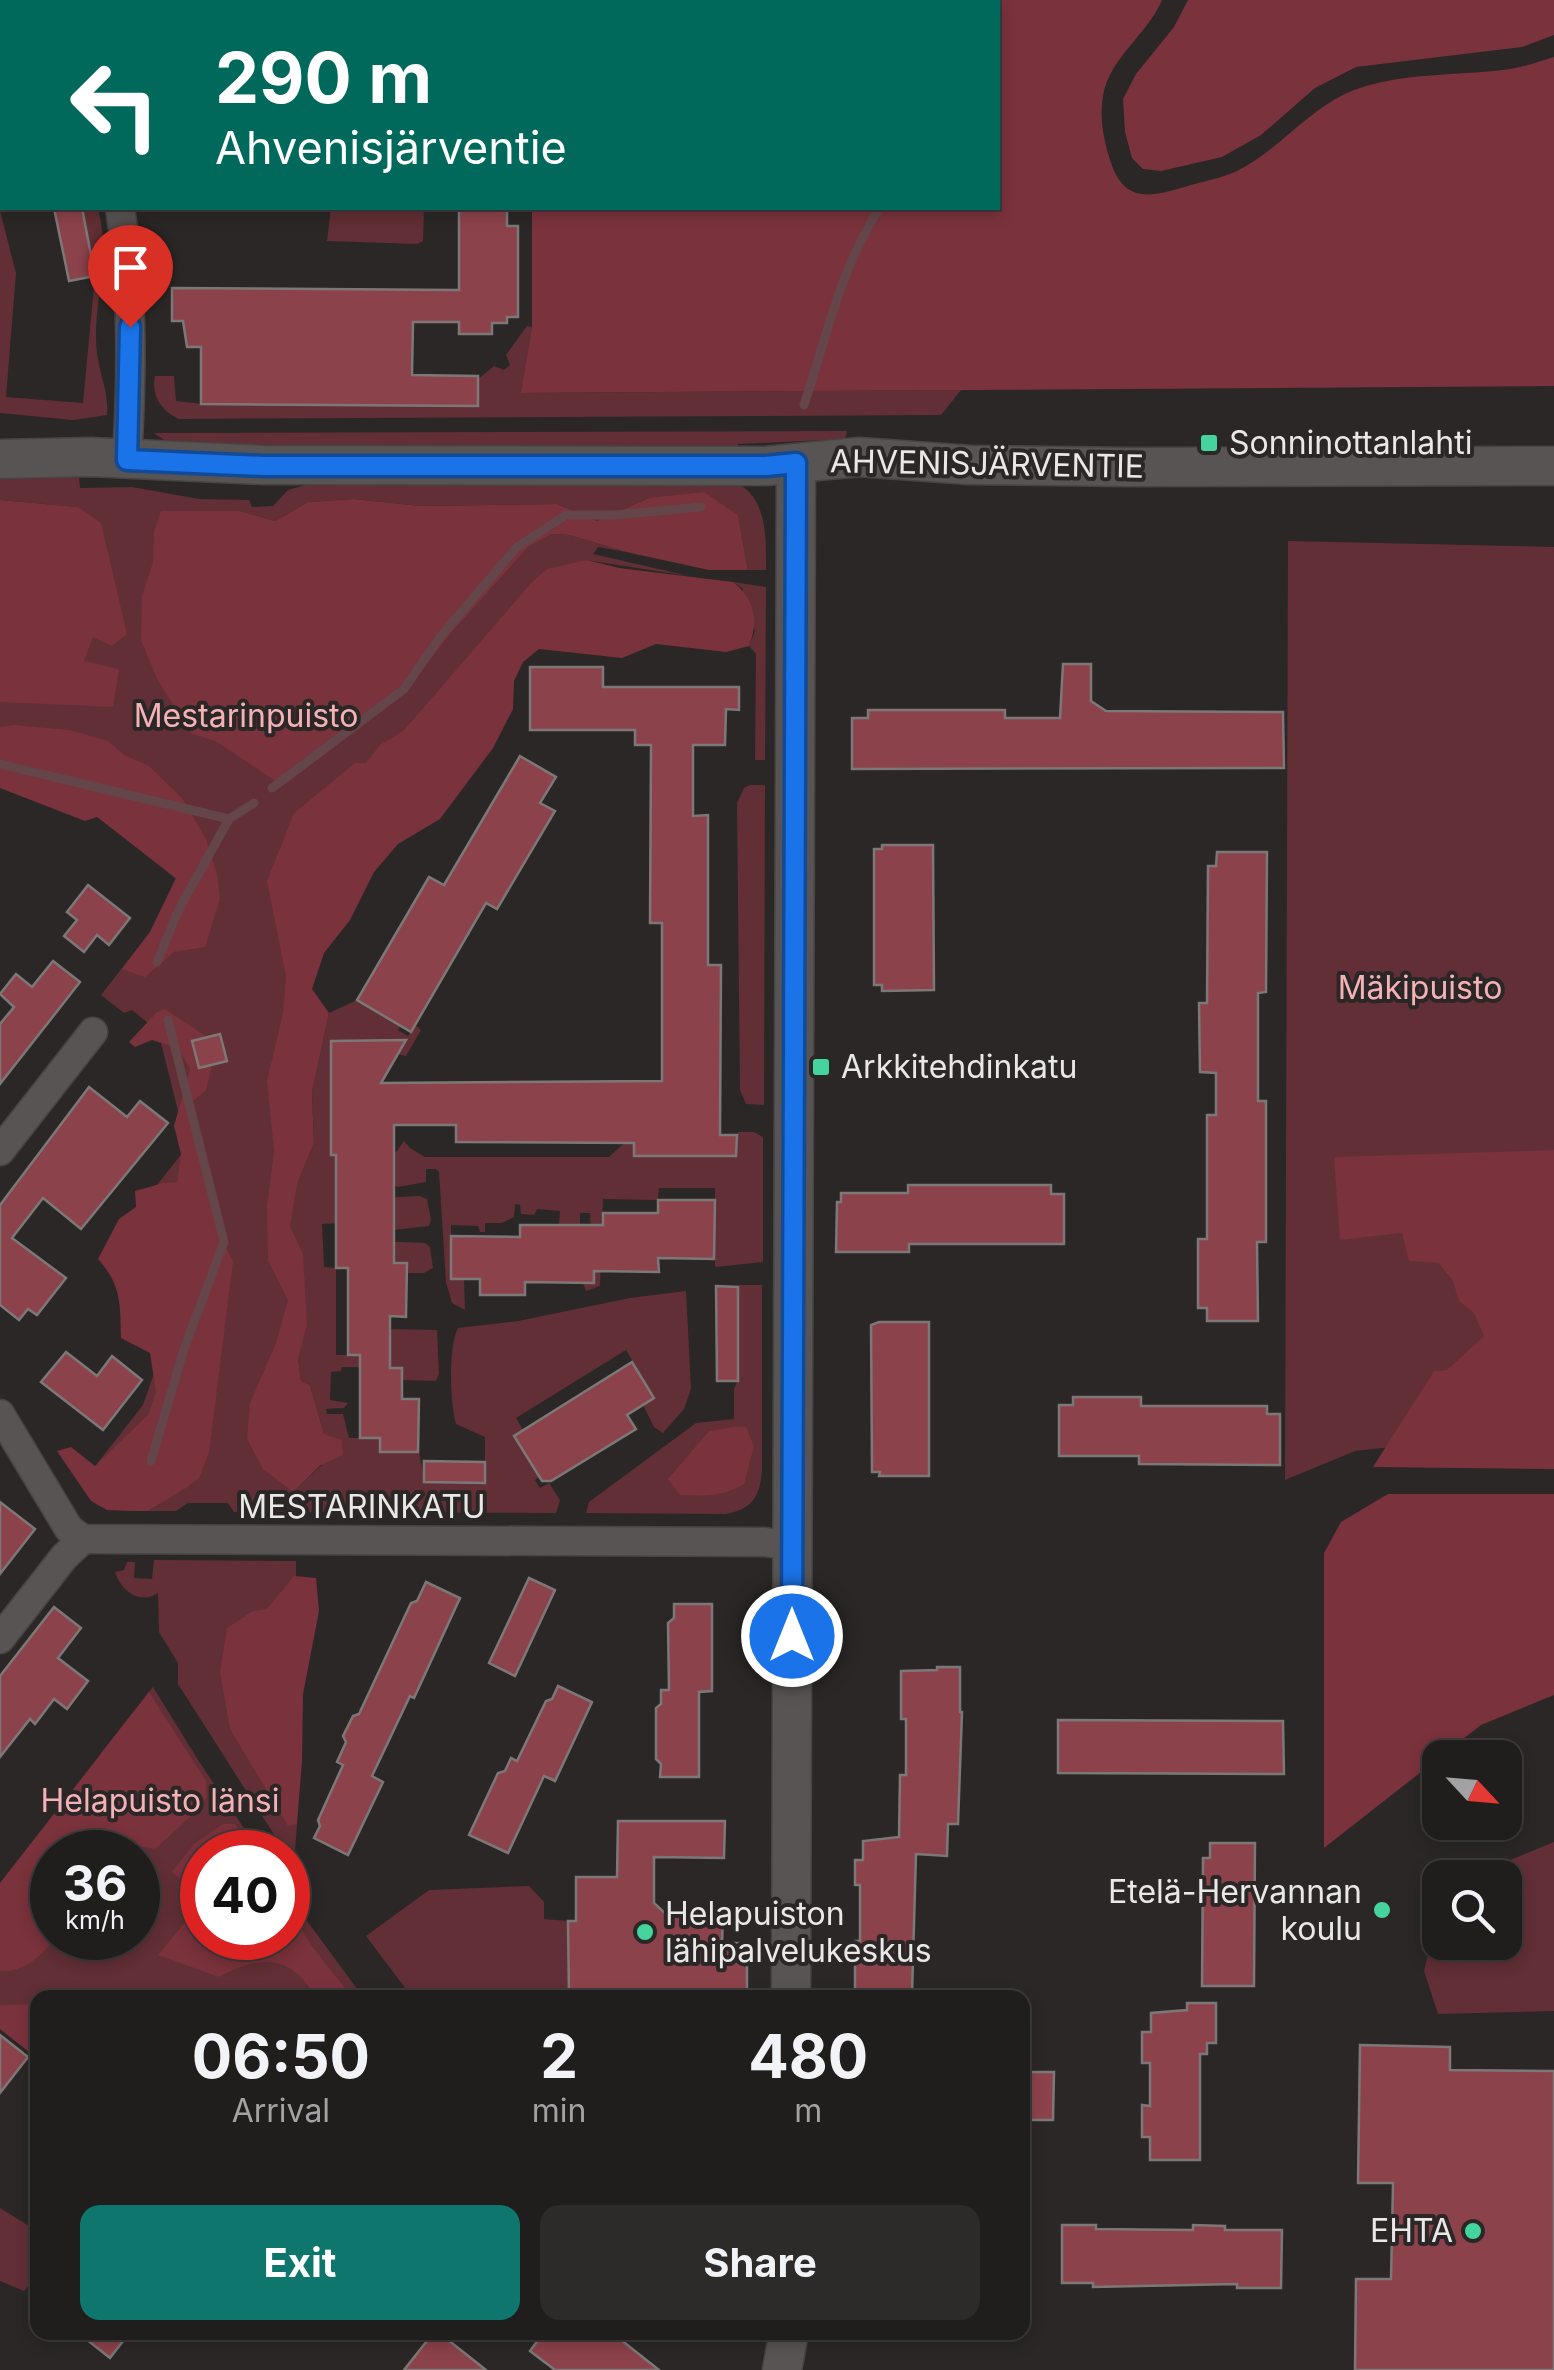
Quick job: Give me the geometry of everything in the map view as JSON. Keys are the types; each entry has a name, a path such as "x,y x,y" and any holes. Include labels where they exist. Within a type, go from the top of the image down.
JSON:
{"street":[{"path":"120,210 129,285 127,460"},
{"name":"AHVENISJÄRVENTIE","path":"0,459 91,457 264,466 766,466 860,457 1109,467 1554,466"},
{"path":"792,1990 796,463"},
{"path":"0,1151 94,1032"},
{"path":"0,1414 69,1529 84,1539 64,1557 0,1639"},
{"name":"MESTARINKATU","path":"84,1539 765,1542 792,1546"},
{"path":"782,2370 788,2340"}],"green space":[{"path":"1000,0 1162,0 1113,70 1102,105 1104,138 1117,177 1134,192 1144,194 1166,192 1235,172 1326,105 1360,88 1415,77 1510,69 1554,57 1554,386 521,393 532,327 532,210 1000,210"},
{"path":"1188,0 1554,0 1554,35 1522,47 1356,67 1315,88 1261,135 1222,157 1161,171 1143,169 1132,158 1123,99 1136,74 1174,27"},
{"path":"82,210 98,210 103,236 96,341 107,415 73,420 0,413 0,211 16,273 6,397 83,403 95,276"},
{"path":"331,210 424,210 423,241 417,244 327,241"},
{"path":"527,326 532,327 522,393 961,390 941,415 179,419 162,407 156,396 155,376 174,376 176,401 202,404 477,406 478,379 494,366 504,370 510,365 506,355"},
{"path":"847,431 845,439 738,447 233,448 170,444 154,433"},
{"name":"Mestarinpuisto","path":"0,476 79,478 80,488 132,487 199,499 249,500 252,507 273,506 288,490 331,478 734,482 753,497 763,520 766,570 748,570 738,515 649,498 597,521 557,504 420,506 354,499 308,502 275,521 240,511 162,511 528,546 552,534 569,535 626,552 598,547 593,554 689,576 586,560 299,924 298,1181 314,1143 312,1092 329,1013 357,1000 398,1024 404,1019 398,1030 408,1036 415,1025 421,1030 406,1056 394,1053 332,1155 390,1154 404,1141 425,1157 609,1157 634,1134 635,1155 736,1156 738,1132 754,1132 763,1137 763,1262 715,1267 715,1188 659,1188 658,1200 603,1199 600,1286 586,1291 583,1283 593,1283 590,1213 580,1213 580,1225 559,1225 560,1211 537,1209 534,1215 521,1214 520,1205 515,1204 514,1217 502,1223 485,1223 485,1232 480,1232 478,1226 451,1225 451,1278 464,1279 465,1310 452,1303 446,1282 436,1169 426,1169 426,1182 398,1187 394,1176 384,1176 336,1223 322,1224 324,1267 336,1268 336,1355 389,1355 390,1329 437,1330 436,1381 402,1380 401,1368 342,1367 341,1371 331,1372 330,1400 348,1403 344,1408 326,1409 327,1414 343,1414 349,1438 380,1438 380,1452 418,1443 424,1482 485,1482 485,1437 456,1424 454,1415 451,1361 458,1328 686,1291 691,1389 684,1409 663,1433 654,1427 643,1405 654,1397 626,1350 516,1418 523,1430 514,1437 536,1471 543,1474 535,1480 540,1488 549,1483 560,1500 556,1513 234,1512 228,1503 188,1503 176,1511 148,1511 160,1504 82,1483 143,1405 177,1307 149,1195 187,1147 158,1031 132,1010 124,1013 101,995 150,932 176,879 83,805 0,780 0,544 78,507 0,500","holes":["298,1359 301,1381 310,1385 324,1434 322,1465 297,1488"]},
{"path":"704,492 738,515 748,570 709,570 552,534 528,547 450,634 402,696 288,782 277,782 217,742 191,733 157,679 141,640 142,596 153,562 154,531 161,511 240,511 275,521 308,502 354,499 420,506 557,504 597,521 649,498"},
{"path":"0,500 78,507 101,523 127,634 112,646 93,637 84,661 119,669 113,707 0,702"},
{"name":"Mäkipuisto","path":"1288,541 1554,547 1554,1429 1355,1451 1285,1480"},
{"path":"587,560 619,568 733,582 753,611 752,637 749,646 726,652 656,644 622,658 539,649 523,662 514,681 513,709 493,748 440,819 398,844 374,872 350,920 324,953 312,989 329,1013 312,1092 314,1143 297,1184 290,1226 303,1254 307,1325 298,1358 301,1381 310,1385 324,1434 342,1440 343,1455 321,1465 293,1492 263,1469 247,1439 250,1403 276,1343 288,1300 268,1261 267,1206 274,1151 267,1081 283,1013 286,976 267,881 294,813 355,763 366,763 380,745 403,731 547,569"},
{"path":"733,582 766,587 765,760 755,760 756,654 749,646 755,631 742,588"},
{"path":"0,727 70,730 108,741 124,755 149,766 182,798 206,839 217,874 220,899 205,947 174,952 145,977 122,969 150,932 176,878 97,817 85,821 0,788"},
{"path":"765,785 764,1105 746,1104 740,1090 737,803 744,788"},
{"path":"165,1009 207,1037 192,1041 199,1068 212,1065 206,1090 193,1101 192,1111 223,1242 233,1261 209,1453 199,1478 148,1511 107,1510 91,1501 57,1451 71,1447 95,1466 148,1415 156,1392 150,1353 121,1338 116,1287 98,1259 119,1219 136,1207 135,1191 177,1182 181,1154 174,1126 190,1069 178,1048 152,1040 135,1047 129,1042 157,1012"},
{"path":"1554,1150 1554,1469 1373,1467 1434,1371 1447,1370 1484,1336 1474,1313 1459,1301 1453,1281 1439,1263 1409,1261 1402,1233 1340,1240 1334,1157"},
{"path":"378,1198 427,1199 429,1226 394,1230 394,1219 385,1219"},
{"path":"378,1241 425,1243 430,1247 433,1268 424,1273 407,1273 407,1263 397,1263 396,1273"},
{"path":"739,1285 762,1285 762,1470 753,1500 743,1509 726,1514 586,1513 589,1502 696,1423 734,1419"},
{"path":"746,1427 754,1446 744,1484 721,1493 680,1495 668,1479 709,1431"},
{"path":"1388,1494 1554,1494 1554,1695 1481,1725 1462,1740 1422,1740 1422,1771 1324,1848 1324,1553 1341,1522"},
{"path":"154,1560 296,1561 297,1830 271,1830 178,1684 178,1663 159,1632 158,1593 138,1597 122,1585 115,1572 124,1570 127,1562 135,1562 134,1578 152,1579"},
{"path":"294,1576 316,1578 319,1611 303,1694 297,1824 288,1826 230,1729 220,1672 227,1628 253,1611 267,1609"},
{"name":"Helapuisto länsi","path":"153,1687 245,1830 180,1830 180,1960 310,1960 310,1925 358,1990 30,1990 30,2053 0,2029 0,1916 30,1868 30,1960 160,1960 160,1830 53,1830 101,1753"},
{"path":"149,1692 206,1781 207,1797 160,1844 160,1830 41,1830"},
{"path":"223,1824 235,1824 239,1830 214,1830"},
{"path":"1554,1842 1554,2011 1438,2014 1424,1971 1427,1960 1522,1960 1522,1860 1510,1860"},
{"path":"30,1845 30,1960 33,1960 9,1971 0,1971 0,1883"},
{"path":"180,1862 180,1879 172,1872"},
{"path":"529,1886 544,1902 544,1919 568,1921 569,1970 576,1981 568,1990 407,1990 366,1936 429,1890"},
{"path":"180,1928 180,1960 310,1960 310,1943 346,1990 310,1990 296,1973 273,1963 248,1965 219,1977 160,1953"},
{"path":"30,2004 30,2053 0,2029 0,2005"},
{"path":"0,2208 30,2227 30,2284 24,2291 0,2281"}],"building":[{"path":"54,210 82,210 95,276 69,281"},
{"path":"459,210 507,210 507,226 518,226 518,317 507,317 507,323 492,323 492,334 459,334 459,322 413,322 412,375 478,376 478,406 201,404 201,347 187,347 183,321 172,321 172,288 459,290"},
{"path":"1063,664 1091,664 1091,701 1106,711 1283,712 1284,768 852,769 852,718 868,718 868,710 1005,710 1005,718 1060,718"},
{"path":"530,667 603,667 603,687 739,687 739,710 726,709 725,745 693,745 693,816 708,815 708,965 721,965 720,1135 737,1135 736,1156 634,1156 634,1143 456,1142 456,1125 394,1125 394,1263 407,1263 406,1317 390,1316 390,1368 402,1368 402,1399 419,1399 418,1452 380,1452 380,1438 360,1438 360,1355 348,1355 348,1268 336,1268 331,1041 406,1040 381,1083 662,1081 662,923 650,923 651,745 635,745 635,730 530,730"},
{"path":"520,756 556,777 540,803 555,811 497,909 486,903 411,1032 357,1000 429,877 444,885"},
{"path":"882,845 933,845 934,990 882,991 882,985 874,985 874,849 882,849"},
{"path":"1217,852 1267,852 1266,992 1258,993 1258,1101 1266,1101 1266,1242 1257,1242 1258,1321 1207,1321 1207,1308 1198,1308 1198,1239 1207,1239 1207,1115 1216,1115 1216,1073 1200,1072 1199,1003 1207,1003 1208,866 1216,866"},
{"path":"88,885 130,918 109,945 97,935 84,952 64,936 77,920 67,912"},
{"path":"53,961 80,982 0,1084 0,1024 14,1007 0,994 16,974 32,987"},
{"path":"220,1034 227,1061 199,1068 192,1041"},
{"path":"89,1087 127,1117 140,1101 168,1123 81,1229 43,1198 12,1238 66,1278 37,1315 28,1309 19,1320 0,1305 0,1205"},
{"path":"908,1185 1051,1185 1051,1194 1064,1194 1064,1244 909,1244 909,1252 836,1252 837,1202 841,1202 841,1193 908,1193"},
{"path":"658,1200 715,1200 714,1259 658,1258 659,1272 594,1271 594,1283 525,1282 525,1295 480,1295 480,1279 451,1279 451,1236 520,1237 520,1225 603,1225 603,1213 658,1213"},
{"path":"716,1286 738,1287 738,1381 717,1381"},
{"path":"929,1322 929,1476 879,1476 880,1472 872,1472 871,1325"},
{"path":"66,1352 97,1376 112,1356 142,1380 103,1430 41,1382"},
{"path":"632,1362 654,1398 627,1415 636,1429 551,1481 542,1481 514,1436"},
{"path":"1073,1397 1141,1397 1141,1406 1267,1406 1267,1414 1280,1414 1280,1465 1139,1464 1139,1456 1059,1456 1059,1405 1073,1405"},
{"path":"424,1461 485,1462 485,1483 424,1482"},
{"path":"0,1502 35,1529 0,1574"},
{"path":"529,1578 555,1590 515,1676 489,1663"},
{"path":"426,1582 460,1598 414,1698 410,1696 372,1776 383,1782 348,1855 314,1838 320,1826 318,1820 343,1765 337,1762 346,1742 343,1736 353,1716 359,1714 411,1603 417,1601"},
{"path":"674,1604 712,1604 712,1691 699,1692 699,1777 660,1777 661,1764 656,1759 656,1708 661,1704 661,1690 669,1690 668,1623 674,1618"},
{"path":"54,1607 81,1628 58,1658 88,1681 67,1709 54,1699 35,1724 30,1719 0,1757 0,1676"},
{"path":"960,1667 958,1824 948,1824 947,1856 916,1854 912,1990 855,1990 860,1885 855,1885 855,1860 863,1860 863,1841 899,1837 900,1775 906,1775 901,1671"},
{"path":"558,1686 592,1702 555,1781 544,1776 508,1853 469,1835 498,1773 505,1771 511,1758 517,1761 546,1701 552,1699"},
{"path":"1058,1720 1283,1721 1284,1774 1058,1773"},
{"name":"Helapuiston lähipalvelukeskus","path":"618,1821 725,1821 724,1858 654,1857 654,1903 669,1917 689,1916 694,1911 699,1916 723,1916 722,1943 747,1943 747,1990 569,1990 568,1921 576,1921 576,1877 617,1877"},
{"path":"1210,1843 1255,1843 1254,1986 1202,1986 1203,1858 1210,1858"},
{"path":"1187,2003 1216,2003 1216,2043 1207,2043 1207,2054 1200,2054 1200,2160 1150,2160 1150,2137 1142,2137 1142,2105 1150,2106 1150,2063 1142,2063 1142,2032 1151,2032 1151,2013 1187,2010"},
{"path":"0,2035 28,2057 0,2093"},
{"name":"EHTA","path":"1360,2045 1450,2047 1450,2070 1554,2071 1554,2370 1355,2370 1356,2279 1391,2279 1393,2183 1358,2183"},
{"path":"1030,2072 1054,2072 1053,2120 1030,2120"},
{"path":"1062,2225 1096,2225 1096,2229 1193,2230 1193,2225 1225,2226 1225,2230 1282,2230 1281,2288 1237,2288 1237,2284 1093,2287 1093,2283 1062,2283"},
{"path":"87,2340 124,2340 110,2358"},
{"path":"428,2340 448,2340 486,2370 404,2370"},
{"path":"538,2340 621,2340 659,2370 555,2370 530,2351"}],"waterway":[{"path":"804,405 845,278 879,210"},
{"path":"272,788 404,689 440,637 517,547 566,515 701,507"},
{"path":"0,764 229,819 254,803"},
{"path":"157,962 179,909 229,819"},
{"path":"151,1461 184,1349 224,1242 168,1020"}],"place":[{"name":"Sonninottanlahti","path":"1209,443"},
{"name":"Arkkitehdinkatu","path":"821,1067"},
{"name":"Etelä-Hervannan koulu","path":"1382,1910"},
{"name":"Helapuiston lähipalvelukeskus","path":"645,1932"},
{"name":"EHTA","path":"1473,2231"}],"route":[{"path":"130,327 127,460 264,466 796,463 792,1636"}]}
